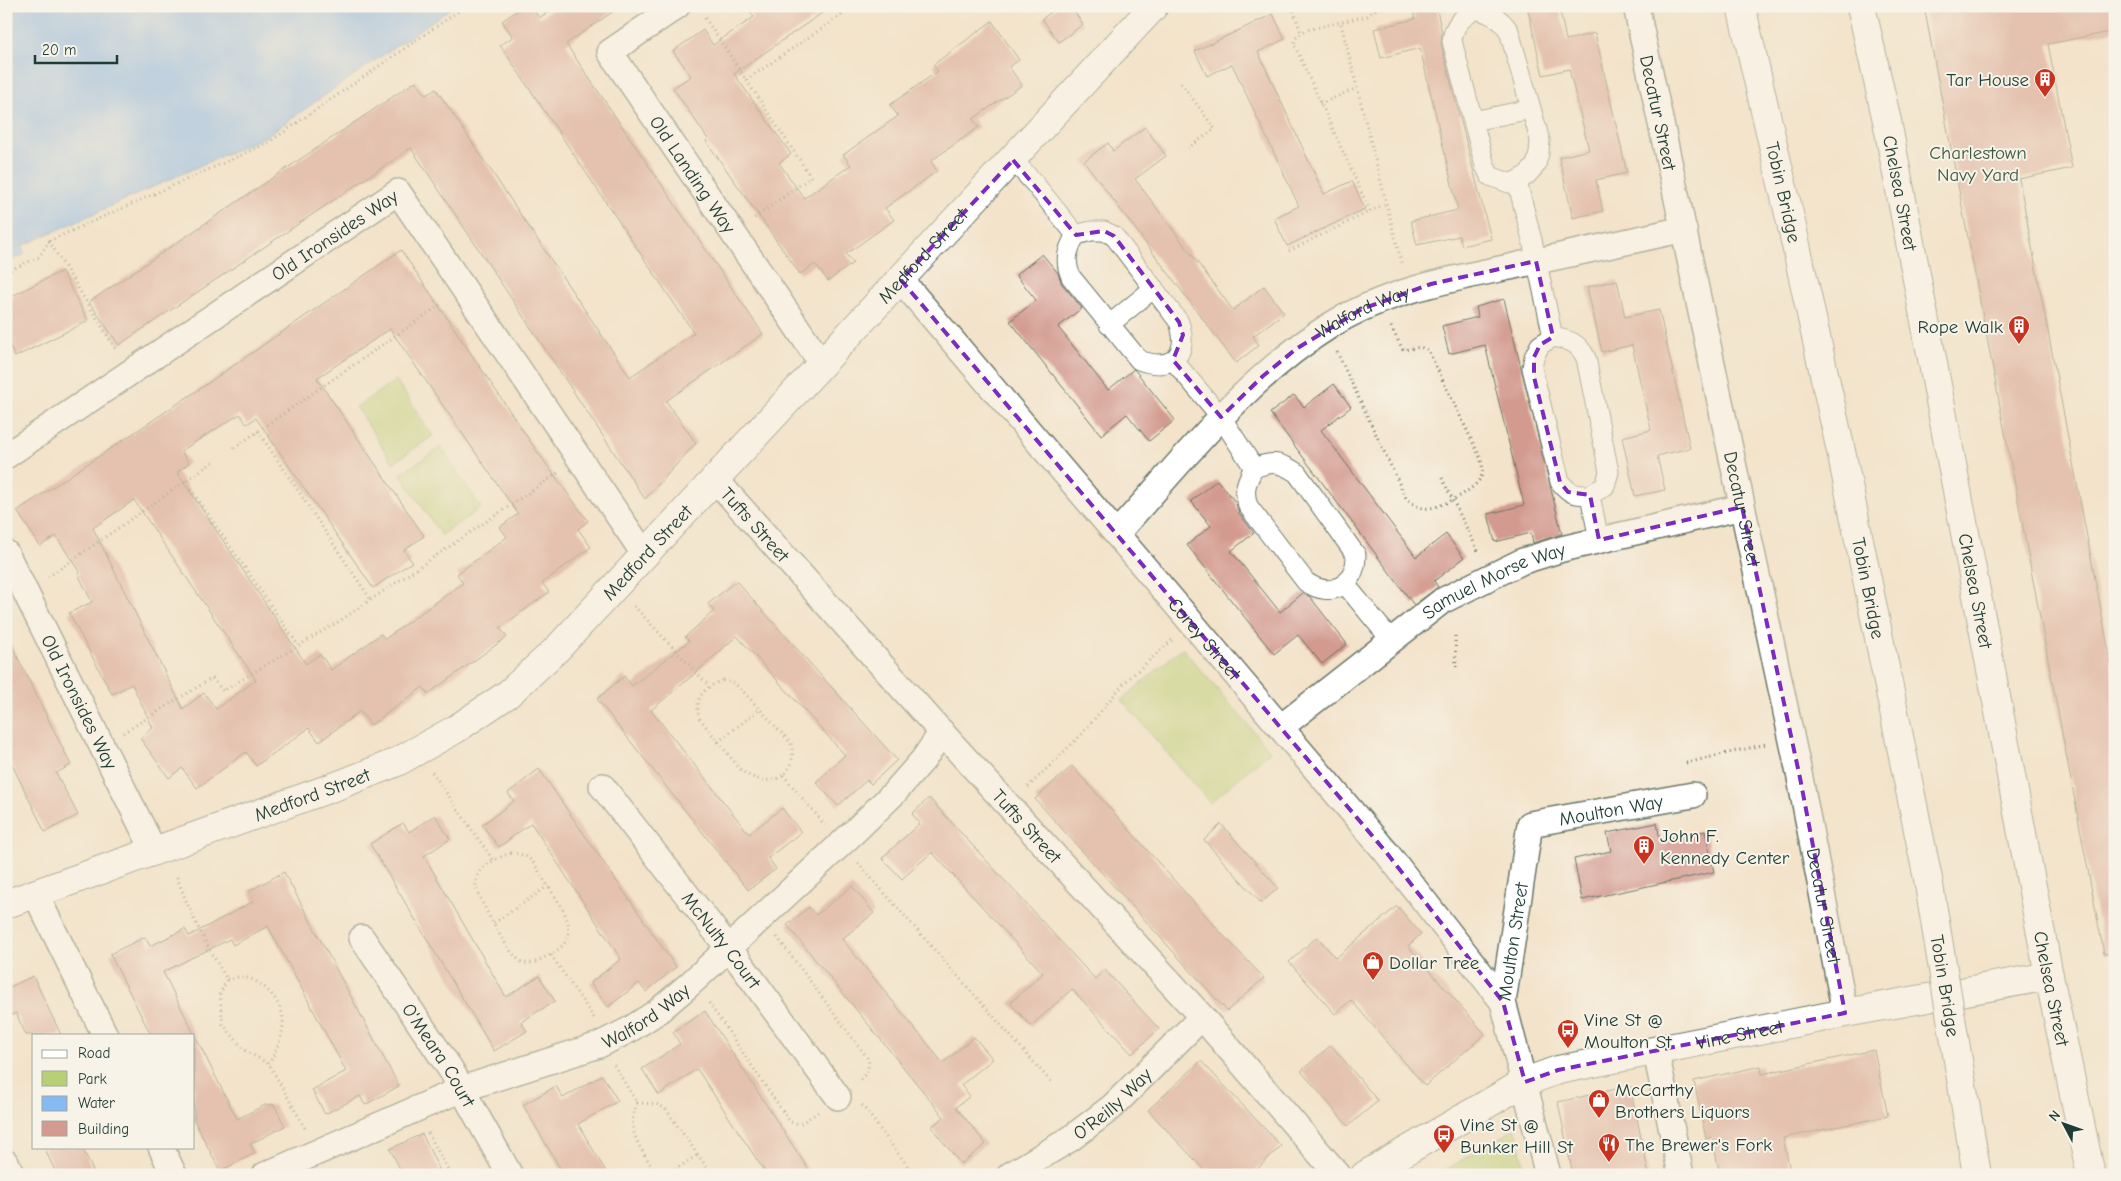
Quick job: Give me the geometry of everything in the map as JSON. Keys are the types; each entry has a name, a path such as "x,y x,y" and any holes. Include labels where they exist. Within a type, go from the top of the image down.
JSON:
{"main road":[{"name":"Tobin Bridge","path":"1742,6 1852,493 1895,703 1935,919 1978,1175"},
{"name":"Chelsea Street","path":"1861,6 1887,121 2049,976 2091,1175"},
{"name":"Medford Street","path":"6,904 339,785 397,762 456,729 508,694 557,650 646,555 714,478 1013,160 1144,10"},
{"name":"Vine Street","path":"1365,1175 1524,1082 1558,1070 1845,1013 2049,976"}],"street":[{"name":"Old Landing Way","path":"677,6 610,52 822,364"},
{"name":"Decatur Street","path":"1636,6 1800,778 1845,1013"},
{"path":"1475,7 1491,13 1503,21 1509,31 1531,109 1540,140 1536,165 1527,175 1510,183 1490,176 1485,166 1452,41 1454,28 1475,7"},
{"path":"1473,121 1531,109"},
{"path":"1013,160 1076,235"},
{"path":"1517,181 1553,337"},
{"name":"Old Ironsides Way","path":"6,456 398,192 646,555"},
{"name":"Walford Way","path":"1117,533 1222,417 1263,376 1332,325 1398,295 1431,284 1538,269 1684,229"},
{"path":"1091,230 1104,230 1114,236 1180,322 1183,345 1173,360 1166,364 1155,365 1139,360 1071,277 1067,268 1066,257 1076,235 1091,230"},
{"name":"Corey Street","path":"901,280 1386,852 1503,1002"},
{"path":"1109,325 1154,288"},
{"path":"1553,337 1572,340 1581,348 1586,358 1609,472 1605,486 1590,494 1578,495 1568,492 1560,482 1534,377 1534,357 1540,345 1553,337"},
{"path":"1173,360 1222,417 1254,468"},
{"path":"1269,462 1286,465 1297,472 1356,555 1356,568 1345,584 1332,591 1316,589 1306,582 1248,506 1244,493 1246,482 1254,468 1269,462"},
{"name":"Tufts Street","path":"714,478 942,732 1202,1016 1338,1175"},
{"path":"1590,494 1599,540"},
{"name":"Samuel Morse Way","path":"1281,727 1442,601 1491,576 1523,561 1562,549 1742,507"},
{"name":"Old Ironsides Way","path":"6,553 154,851"},
{"path":"1345,584 1391,640"},
{"name":"Walford Way","path":"265,1175 462,1089 599,1046 610,1050 657,1012 729,948 841,844 894,793 923,760 942,732"},
{"name":"McNulty Court","path":"602,786 849,1100"},
{"name":"Moulton Way","path":"1530,824 1693,795"},
{"name":"Moulton Street","path":"1530,824 1503,1002 1548,1175"},
{"path":"35,893 105,1034"},
{"name":"O'Meara Court","path":"362,938 451,1070 510,1175"},
{"name":"O'Reilly Way","path":"1010,1175 1070,1139 1112,1107 1202,1016"},
{"path":"1656,1052 1681,1175"},
{"path":"161,1148 174,1175"},
{"path":"6,1163 13,1175"}],"path":[{"path":"6,272 39,257 49,241 268,143 466,6"},
{"path":"746,80 855,6"},
{"path":"1292,6 1301,34"},
{"path":"1370,211 1295,51 1294,44 1306,30 1341,24 1367,16 1375,10 1376,6"},
{"path":"705,18 811,177 753,219"},
{"path":"1341,24 1388,202 1404,271"},
{"path":"1181,83 1215,129 1188,148"},
{"path":"1320,104 1358,88"},
{"path":"1289,251 1388,202"},
{"path":"49,241 119,356"},
{"path":"234,448 440,305"},
{"path":"1335,349 1406,498 1423,508 1433,508 1473,488 1481,478 1483,468 1480,457 1428,350 1420,347 1408,350 1401,348 1388,320"},
{"path":"258,431 371,600"},
{"path":"123,733 212,678 224,690 299,645 371,600 579,458"},
{"path":"46,578 213,462"},
{"path":"1442,478 1491,576"},
{"path":"185,481 299,645"},
{"path":"616,587 709,686"},
{"path":"1010,806 1082,734 1124,683 1178,634"},
{"path":"1455,636 1456,668"},
{"path":"724,680 732,682 791,743 793,751 791,764 783,775 770,782 748,776 718,742 700,719 697,709 698,698 709,686 724,680"},
{"path":"718,742 760,709"},
{"path":"1686,763 1768,744"},
{"path":"416,752 493,860"},
{"path":"783,775 841,844 1053,1084"},
{"path":"512,853 523,854 532,861 568,917 569,931 564,943 551,954 532,963 522,962 512,954 478,896 475,881 478,874 493,860 512,853"},
{"path":"177,878 187,905 208,948 227,980"},
{"path":"494,923 548,886"},
{"path":"551,954 610,1050 637,1103 632,1115 631,1127 657,1175"},
{"path":"269,1064 281,1042 284,1021 278,1003 262,985 249,979 239,977 227,980 220,994 223,1024 244,1050 269,1064 298,1114 317,1152"},
{"path":"849,1100 912,1172"},
{"path":"637,1103 656,1104 665,1108 712,1175"},
{"path":"428,1132 451,1175"},
{"path":"666,1175 698,1155"}],"highlighted area":[{"path":"1013,160 1076,235 1104,231 1114,236 1179,322 1183,335 1173,360 1221,417 1263,376 1296,349 1362,309 1431,284 1536,261 1553,337 1540,345 1534,357 1534,377 1560,482 1568,492 1590,495 1599,540 1742,507 1800,778 1845,1013 1558,1070 1525,1082 1503,1002 1386,852 901,280"}],"green space":[{"path":"396,380 433,436 393,463 356,407"},
{"path":"441,447 481,508 441,535 400,474"},
{"path":"1182,648 1270,751 1210,803 1122,700"},
{"path":"1516,1128 1525,1175 1437,1175"}],"water":[{"path":"6,6 454,6 266,136 22,246 25,254 6,263"}],"building":[{"path":"524,6 531,6 539,18 557,6 621,6 566,44 763,334 666,401 696,443 645,499 411,148 119,345 89,302 416,81 426,95 436,89 630,377 694,333 500,45 513,37 502,21"},
{"path":"747,6 832,6 734,74 791,154 779,163 804,198 851,165 843,155 898,116 890,105 938,71 933,65 992,21 1019,60 1009,67 1022,85 973,119 979,127 931,161 937,171 885,208 894,220 846,254 853,263 828,281 815,264 800,274 706,141 708,139 673,88 691,76 673,51 703,30 713,45 754,17"},
{"path":"1059,6 1070,6 1083,24 1059,42 1042,19"},
{"path":"1412,6 1436,6 1442,33 1441,44 1491,239 1462,246 1459,236 1417,245 1411,221 1458,210 1420,48 1381,58 1374,29 1415,19"},
{"path":"1527,6 1559,6 1566,40 1595,33 1627,173 1596,180 1603,211 1573,218 1559,157 1589,150 1569,69 1543,75"},
{"name":"Charlestown Navy Yard","path":"1924,6 2115,6 2115,31 2048,44 2072,168 2019,179 2115,684 2115,953 2104,954"},
{"path":"1273,14 1285,39 1258,52 1324,194 1352,181 1365,209 1287,246 1274,218 1299,206 1232,64 1207,76 1195,51"},
{"path":"1145,127 1166,156 1135,179 1233,310 1264,286 1284,313 1253,336 1259,345 1236,363 1084,161 1108,143 1113,151"},
{"path":"401,250 536,450 588,521 578,529 591,547 542,583 549,592 500,628 507,637 428,694 423,687 371,725 360,711 319,742 309,728 256,766 246,752 197,788 182,768 169,778 140,738 153,728 132,684 112,694 69,613 92,602 78,574 80,573 56,536 40,546 17,511 201,388","holes":["390,329 518,514 500,527 507,537 457,574 463,583 385,639 381,634 331,670 320,654 306,664 177,472 189,463 181,451 240,414 247,424 256,418 373,588 412,562 404,550 424,536 317,378","134,500 256,680 216,709 204,693 183,709 93,528"]},
{"path":"1042,254 1058,273 1062,284 1082,308 1058,327 1108,390 1134,369 1175,420 1149,441 1127,414 1101,435 1010,321 1036,300 1016,275"},
{"path":"62,271 88,321 15,357 6,338 6,299"},
{"path":"1617,280 1625,317 1659,310 1690,448 1657,456 1665,490 1635,496 1622,437 1651,430 1632,345 1602,352 1587,287"},
{"path":"1504,299 1562,534 1533,543 1531,533 1495,542 1488,514 1524,505 1485,345 1449,354 1442,326 1478,317 1476,307"},
{"path":"1334,384 1351,407 1321,430 1416,557 1446,534 1464,558 1434,581 1438,587 1414,605 1270,413 1294,395 1304,407"},
{"path":"1217,480 1236,503 1239,513 1254,533 1231,551 1280,612 1303,593 1310,597 1347,644 1322,664 1298,635 1274,654 1187,545 1211,526 1191,501"},
{"path":"736,581 897,760 871,784 867,780 838,806 816,782 845,755 737,636 651,710 749,834 782,808 801,832 768,858 776,869 748,890 597,699 624,676 632,686 689,641 685,637 714,611 708,604"},
{"path":"6,634 71,765 56,773 78,815 45,832 6,752"},
{"path":"1072,766 1223,935 1264,978 1227,1011 1035,799"},
{"path":"539,769 676,967 646,992 639,983 608,1007 590,983 621,959 531,823 499,847 482,825 514,801 508,793"},
{"path":"929,798 1095,979 1105,970 1159,1029 1132,1054 1072,989 1031,1026 1010,1003 1043,973 932,852 902,879 882,858 920,823 912,814"},
{"path":"435,815 450,839 424,856 506,997 539,976 555,1001 521,1022 527,1031 494,1051 370,844 403,823 409,832"},
{"name":"John F. Kennedy Center","path":"1657,823 1660,840 1705,831 1714,872 1582,900 1574,859 1611,851 1607,833"},
{"path":"1221,824 1278,888 1261,903 1204,840"},
{"path":"284,872 399,1086 365,1105 360,1096 325,1114 312,1090 346,1071 268,926 233,945 230,939 163,972 194,1034 150,1034 110,954 145,937 150,946 185,929 189,936 254,901 249,891"},
{"path":"852,886 874,913 842,939 943,1063 974,1037 993,1059 961,1085 970,1096 956,1107 986,1144 961,1164 931,1127 944,1117 787,925 809,907 816,915"},
{"name":"Dollar Tree","path":"1397,906 1421,934 1408,946 1485,1034 1425,1086 1351,1000 1335,1014 1289,962 1317,937 1336,958"},
{"path":"33,976 61,1034 26,1035 16,1013 6,1018 6,989"},
{"path":"705,1011 812,1175 767,1175 697,1069 659,1095 642,1069 680,1044 673,1032"},
{"path":"195,1036 237,1119 265,1105 274,1105 285,1126 250,1144 255,1153 220,1171 195,1122"},
{"path":"1331,1045 1378,1101 1348,1126 1301,1071"},
{"path":"1874,1050 1888,1116 1783,1138 1791,1175 1720,1175 1712,1137 1706,1139 1694,1081 1761,1066 1762,1074"},
{"path":"1201,1061 1281,1146 1251,1175 1209,1175 1148,1110"},
{"path":"602,1075 618,1101 578,1124 608,1175 564,1175 523,1105 556,1086 563,1098"},
{"name":"McCarthy Brothers Liquors","path":"1630,1086 1649,1175 1573,1175 1558,1102"},
{"path":"422,1134 442,1175 403,1175 390,1149"},
{"path":"44,1148 82,1148 95,1175 57,1175"}],"place":[{"name":"Tar House","path":"2045,98"},
{"name":"Rope Walk","path":"2019,345"},
{"name":"John F. Kennedy Center","path":"1644,865"},
{"name":"Dollar Tree","path":"1373,981"},
{"name":"Vine St @ Moulton St","path":"1568,1049"},
{"name":"McCarthy Brothers Liquors","path":"1599,1119"},
{"name":"Vine St @ Bunker Hill St","path":"1444,1154"},
{"name":"The Brewer's Fork","path":"1609,1163"}]}
